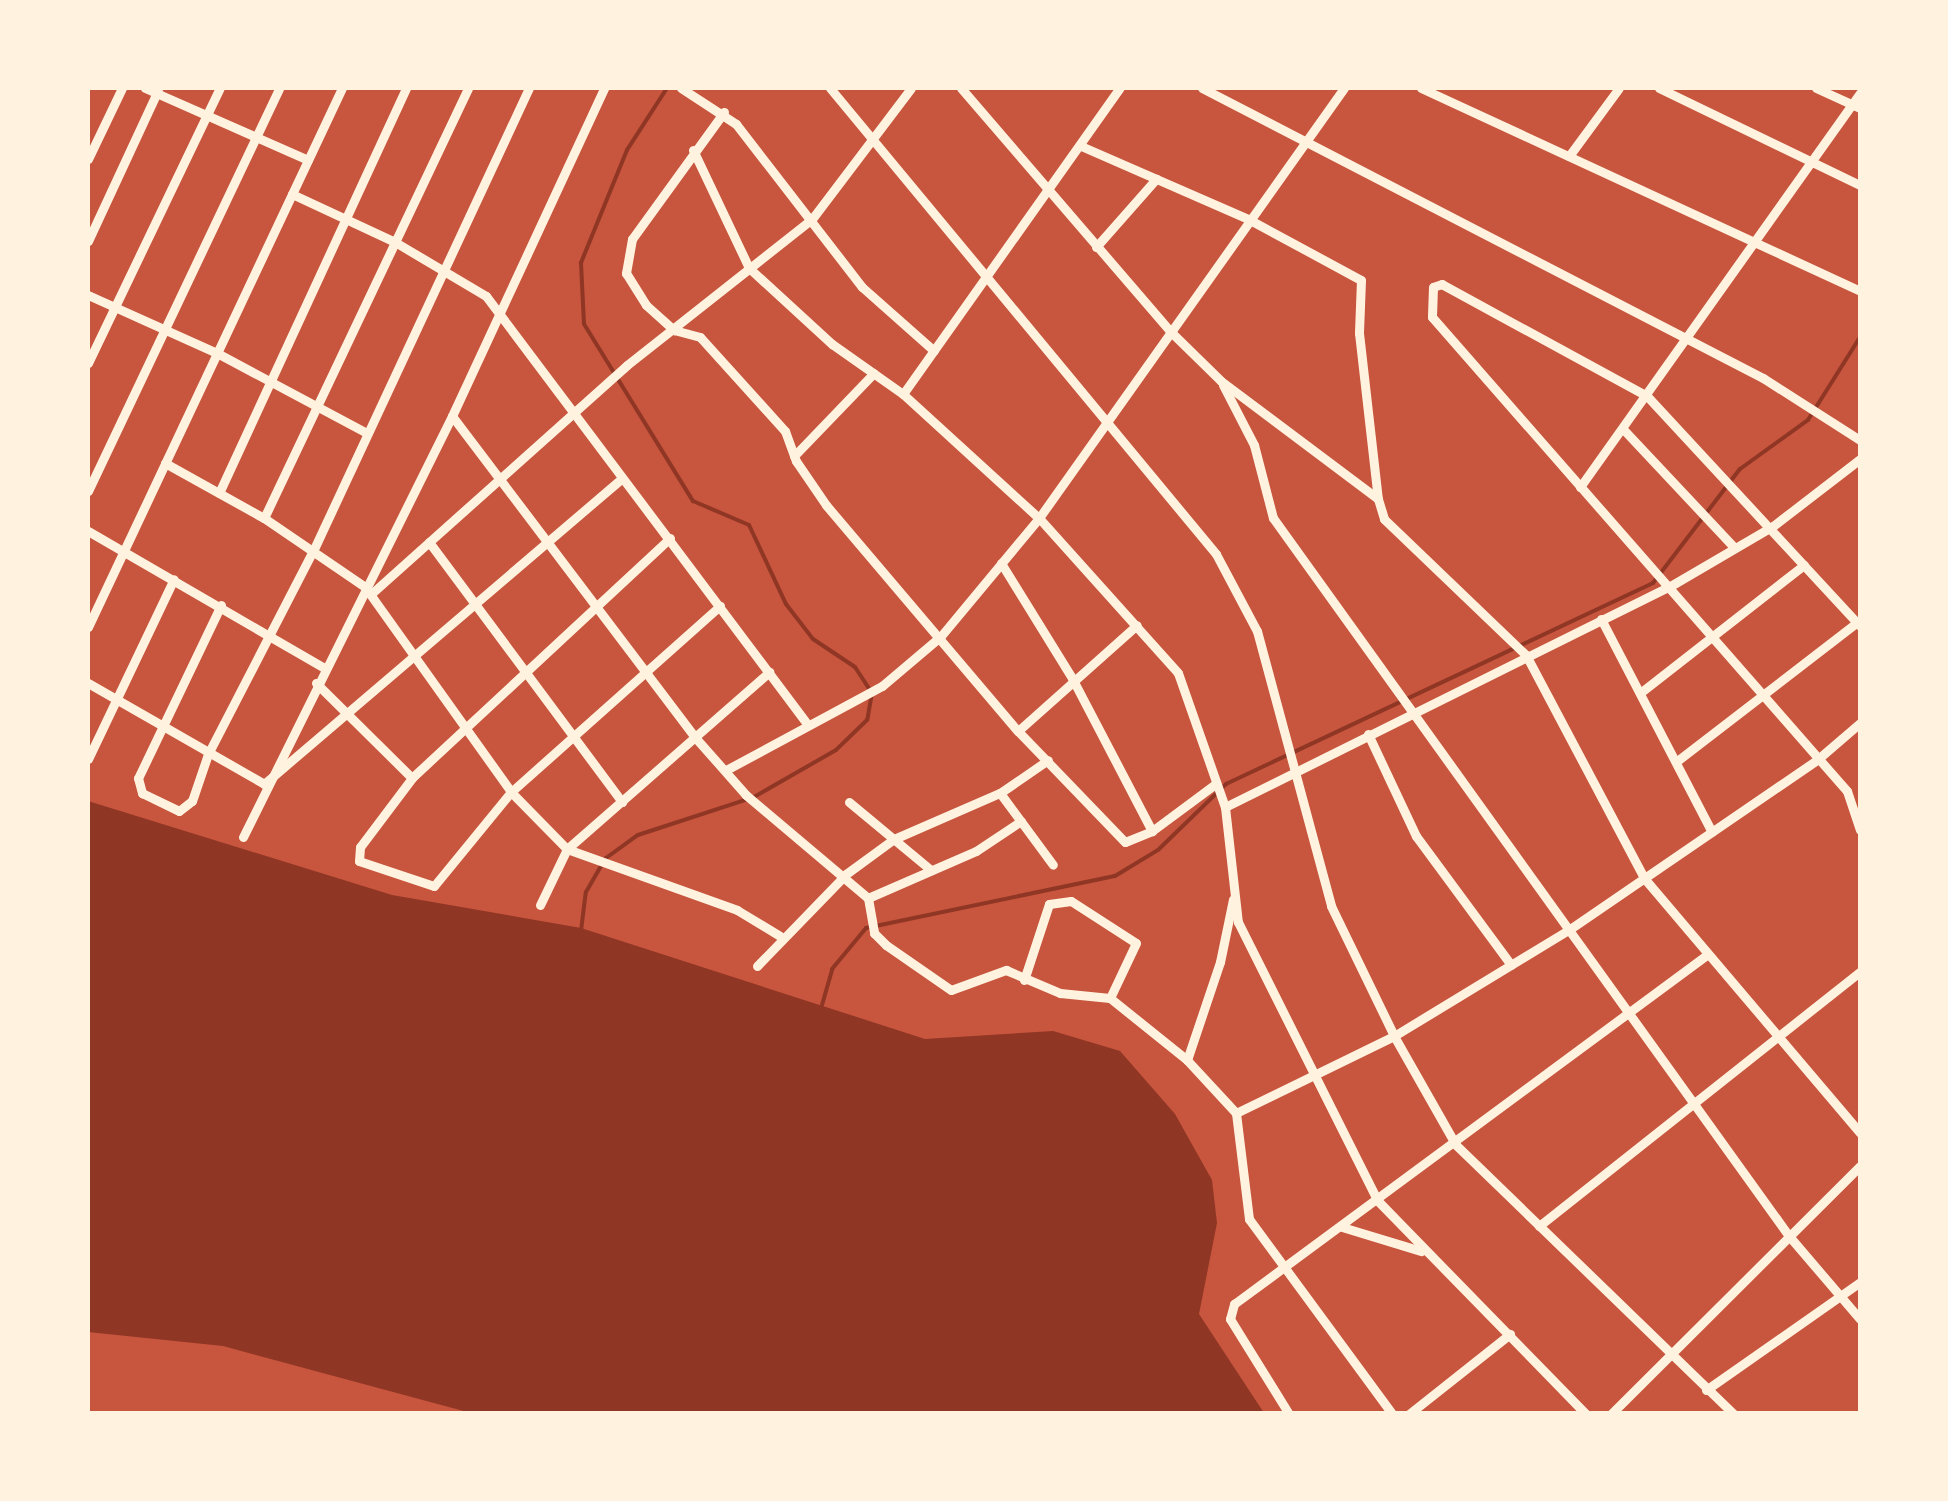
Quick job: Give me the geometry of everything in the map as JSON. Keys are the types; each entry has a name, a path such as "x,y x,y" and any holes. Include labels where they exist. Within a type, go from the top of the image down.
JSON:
{"street":[{"path":"88,159 122,88"},
{"path":"145,88 158,90 255,140 308,160"},
{"path":"88,363 220,88"},
{"path":"88,491 280,88"},
{"path":"88,627 342,88"},
{"path":"219,493 406,88"},
{"path":"264,518 468,88"},
{"path":"221,605 160,724 138,778 142,793 179,812 192,801 208,754 314,548 529,88"},
{"path":"243,837 264,784 368,590 502,313 604,88"},
{"path":"682,88 724,112 862,287 934,351"},
{"path":"830,88 876,138 1216,554 1257,631 1331,906 1394,1036 1456,1145 1732,1413"},
{"path":"368,590 428,542 626,365 812,219 911,88"},
{"path":"962,88 1171,332 1221,381 1378,499"},
{"path":"903,394 1120,88"},
{"path":"1202,88 1689,339 1826,414 1860,440"},
{"path":"726,770 882,686 941,636 1039,518 1344,88"},
{"path":"1421,88 1860,291"},
{"path":"1570,156 1620,88"},
{"path":"1659,88 1860,185"},
{"path":"1816,88 1856,106"},
{"path":"88,241 158,90"},
{"path":"1580,487 1758,244 1812,162 1856,106 1860,93"},
{"path":"724,112 632,238 626,273 646,305 674,330 700,337 785,431 794,456 826,505 1018,731 1132,844 1216,789"},
{"path":"1081,146 1250,220 1358,277 1378,499 1384,519 1524,653 1644,878 1783,1034 1860,1132"},
{"path":"693,150 749,268 903,394 1039,518 1178,673 1225,807 1238,922 1318,1073 1377,1200 1423,1252 1510,1334 1586,1414"},
{"path":"1096,247 1156,179"},
{"path":"292,194 444,268 502,313 808,725"},
{"path":"1676,760 1762,695 1859,622 1773,526 1646,396 1442,284 1433,287 1432,317 1653,572 1711,637 1762,695 1818,760 1846,791 1860,830"},
{"path":"88,295 217,352 366,432"},
{"path":"794,456 874,373"},
{"path":"1221,381 1254,445 1273,518 1789,1236 1860,1319"},
{"path":"452,416 693,735 746,795 846,874 868,898 873,926 886,945 952,990 994,972 1060,993 1110,998 1187,1060 1236,1112 1244,1206 1283,1268 1392,1414"},
{"path":"1623,429 1734,547"},
{"path":"1225,807 1368,734 1409,708 1601,619 1773,526 1860,459"},
{"path":"164,463 314,548 368,590 511,792 567,848 737,910 780,936"},
{"path":"264,784 621,478"},
{"path":"88,530 324,668"},
{"path":"670,538 412,778 360,847 363,866 434,886 511,792 720,606"},
{"path":"428,542 622,802"},
{"path":"1001,563 1072,678 1152,830"},
{"path":"1640,693 1804,565"},
{"path":"88,759 113,698 174,579"},
{"path":"1601,619 1712,832"},
{"path":"1018,731 1072,678 1137,626"},
{"path":"540,905 567,848 769,672"},
{"path":"88,683 264,784"},
{"path":"316,683 412,778"},
{"path":"1236,1112 1394,1036 1570,929 1818,760 1860,723"},
{"path":"1368,734 1416,836 1511,965"},
{"path":"757,966 780,936 846,874 894,839 1000,793 1048,760"},
{"path":"1000,793 1053,865"},
{"path":"849,802 931,870"},
{"path":"868,898 931,870 1021,821"},
{"path":"1187,1060 1220,962 1234,890"},
{"path":"1024,980 1049,904 1071,901 1136,943 1110,998"},
{"path":"1289,1414 1230,1319 1234,1304 1630,1018 1708,954"},
{"path":"1538,1226 1860,972"},
{"path":"1611,1414 1860,1166"},
{"path":"1342,1227 1423,1252"},
{"path":"1706,1390 1838,1292 1860,1282"},
{"path":"1409,1414 1510,1334"}],"shaded area":[{"path":"88,801 392,895 581,928 925,1039 1053,1031 1120,1051 1175,1114 1212,1180 1217,1223 1199,1314 1264,1413 471,1413 223,1346 88,1332"}],"waterway":[{"path":"667,88 627,150 581,263 584,324 693,501 749,525 786,604 813,639 855,667 872,693 867,720 836,750 754,797"},
{"path":"822,1005 832,969 866,928 1115,876 1158,850 1226,784 1653,583 1740,469 1808,420 1860,337"},
{"path":"581,931 586,892 606,858 638,835 745,800"}]}
